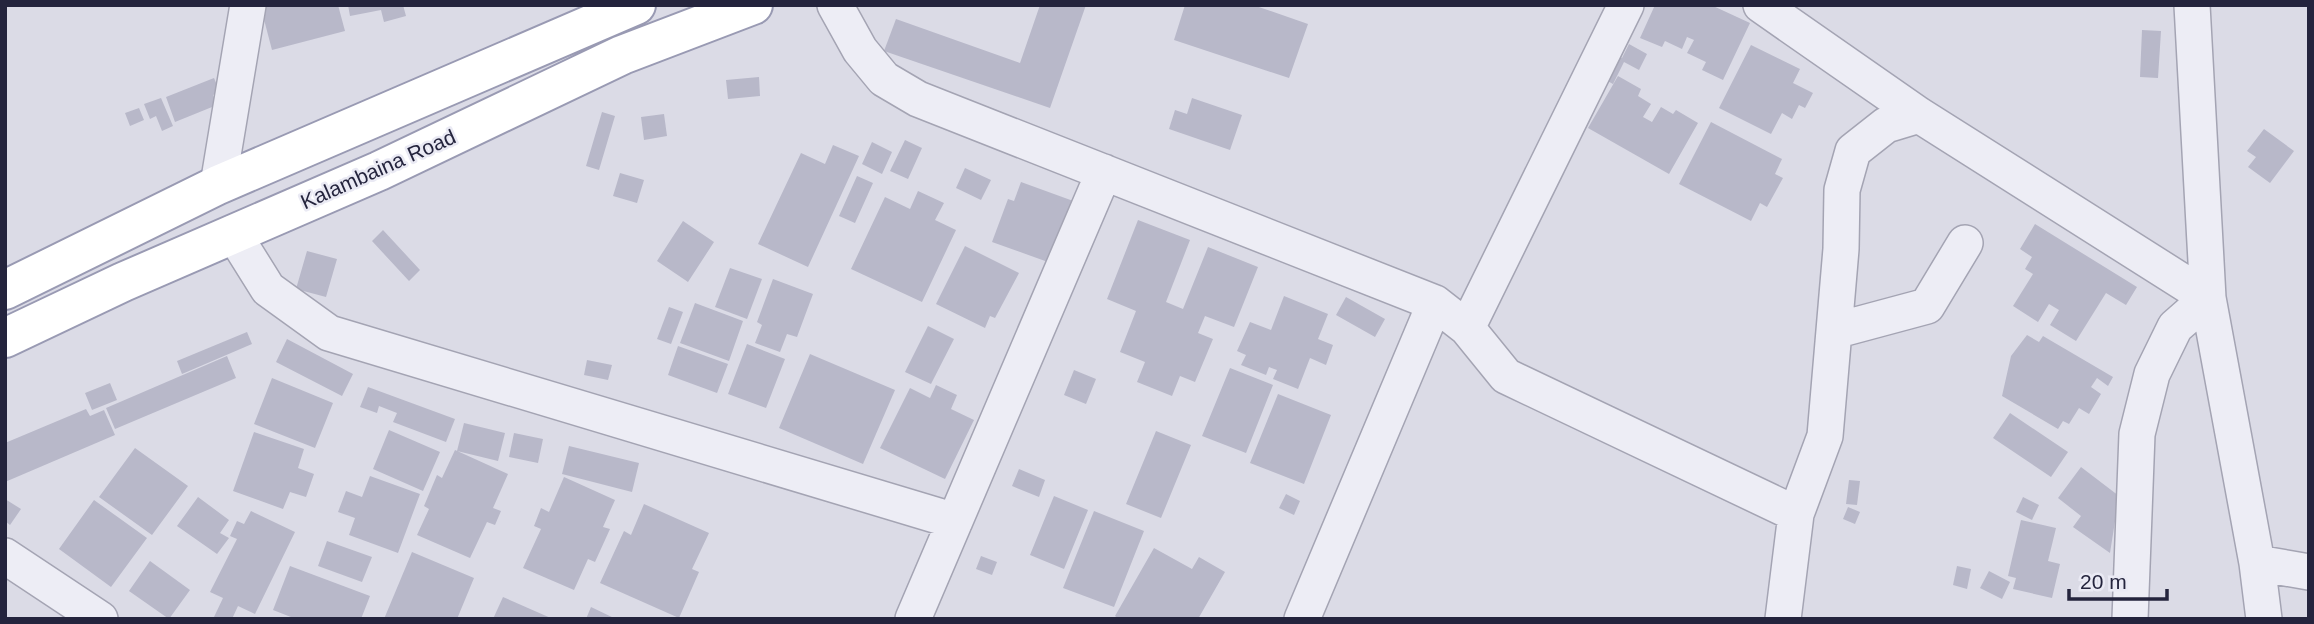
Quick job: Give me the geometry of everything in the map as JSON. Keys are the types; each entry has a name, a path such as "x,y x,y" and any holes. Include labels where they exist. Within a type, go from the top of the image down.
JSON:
{"main road":[{"name":"Kalambaina Road","path":"5,338 233,233 379,171 622,55 753,5"},
{"path":"5,290 218,184 615,9"}],"street":[{"path":"218,184 248,5"},
{"path":"835,5 860,50 884,79 918,99 1435,303 1467,328 1506,376 1796,514"},
{"path":"1467,328 1626,5"},
{"path":"1761,5 1919,115 2208,298"},
{"path":"2192,5 2208,298 2257,563 2264,619"},
{"path":"1783,619 1796,514 1825,436 1841,249 1842,190 1853,151 1886,125 1919,115"},
{"path":"913,619 1104,172"},
{"path":"233,233 268,289 329,333 955,521"},
{"path":"1834,331 1927,306 1965,243"},
{"path":"2130,619 2137,434 2151,374 2175,327 2208,298"},
{"path":"1302,619 1435,303"},
{"path":"5,556 100,619"},
{"path":"2257,563 2309,572"}],"building":[{"path":"271,5 338,5 345,31 272,50 261,8"},
{"path":"348,5 403,5 406,16 384,22 381,10 350,16"},
{"path":"1040,5 1086,5 1050,108 884,51 896,19 1020,63"},
{"path":"1185,5 1253,5 1308,24 1289,78 1174,40"},
{"path":"1655,5 1711,5 1750,23 1723,80 1702,70 1706,62 1687,53 1694,40 1687,37 1682,49 1665,41 1662,47 1640,38"},
{"path":"2142,30 2161,31 2158,78 2140,77"},
{"path":"1629,44 1647,54 1639,70 1624,62 1613,84 1602,78 1615,54 1622,58"},
{"path":"1751,45 1800,69 1793,83 1813,93 1805,108 1799,105 1792,119 1782,113 1771,134 1719,108"},
{"path":"1618,76 1641,89 1638,96 1651,104 1643,117 1652,122 1661,107 1673,114 1676,110 1698,123 1669,174 1588,128"},
{"path":"759,77 760,96 728,99 726,80"},
{"path":"214,78 220,92 213,95 217,105 175,122 166,97"},
{"path":"161,98 173,126 162,131 156,116 150,119 144,104"},
{"path":"1192,98 1242,115 1230,150 1169,129 1175,110 1187,114"},
{"path":"139,108 144,120 130,126 125,113"},
{"path":"602,112 615,116 599,170 586,166"},
{"path":"664,114 667,136 644,140 641,117"},
{"path":"1711,122 1782,159 1775,174 1783,178 1767,207 1760,203 1751,221 1679,184"},
{"path":"2264,129 2294,151 2270,183 2248,167 2256,157 2247,151"},
{"path":"905,140 922,148 908,179 890,171"},
{"path":"872,142 892,152 882,174 862,164"},
{"path":"833,145 859,156 808,267 758,244 801,153 825,164"},
{"path":"965,168 991,180 981,200 956,188"},
{"path":"620,173 644,180 637,203 613,196"},
{"path":"857,176 873,183 855,223 839,216"},
{"path":"1021,182 1076,202 1048,262 992,242 1008,199 1014,201"},
{"path":"918,191 944,203 935,220 956,230 922,302 851,269 885,197 910,209"},
{"path":"1138,220 1190,240 1166,302 1183,309 1208,247 1258,267 1234,327 1205,316 1198,333 1213,339 1195,382 1180,376 1172,396 1137,382 1145,362 1120,352 1136,311 1107,299"},
{"path":"683,221 714,242 688,282 657,261"},
{"path":"2035,224 2137,287 2126,305 2106,293 2076,341 2050,325 2059,310 2049,304 2038,322 2013,306 2033,274 2025,269 2032,257 2020,249"},
{"path":"383,230 420,270 409,281 372,241"},
{"path":"965,246 1019,273 995,318 990,316 985,328 936,304"},
{"path":"307,251 337,259 326,297 296,289"},
{"path":"730,268 762,279 747,319 715,307"},
{"path":"773,279 813,294 797,337 787,334 780,352 755,343 762,325 757,322"},
{"path":"1284,296 1328,314 1318,339 1333,345 1326,365 1310,358 1298,389 1273,379 1277,370 1269,367 1266,375 1241,365 1246,355 1237,351 1250,322 1271,330"},
{"path":"1346,297 1385,319 1375,337 1336,315"},
{"path":"695,303 743,321 729,361 680,343"},
{"path":"669,307 683,312 671,344 657,339"},
{"path":"928,326 954,339 931,384 905,372"},
{"path":"247,332 252,344 182,374 177,361"},
{"path":"2027,335 2039,342 2043,336 2113,377 2108,386 2097,378 2091,387 2101,394 2089,414 2079,408 2069,424 2063,421 2058,429 2002,396 2011,356"},
{"path":"287,339 353,374 342,396 276,362"},
{"path":"747,344 785,359 766,408 728,394"},
{"path":"678,346 728,364 717,393 668,375"},
{"path":"810,354 895,390 863,464 779,428"},
{"path":"227,356 236,378 115,429 106,408"},
{"path":"587,360 612,365 608,380 584,375"},
{"path":"1230,368 1273,385 1246,453 1202,436"},
{"path":"1074,370 1096,379 1086,404 1064,395"},
{"path":"272,378 333,403 315,448 254,424"},
{"path":"110,383 117,400 92,410 85,393"},
{"path":"936,385 957,395 951,409 974,420 945,479 880,448 910,388 930,398"},
{"path":"368,387 455,419 446,442 393,422 397,413 379,406 377,413 360,407"},
{"path":"1278,394 1331,415 1304,484 1250,463"},
{"path":"86,409 90,416 104,410 115,435 5,482 5,443"},
{"path":"2010,413 2068,452 2051,477 1993,438"},
{"path":"464,423 505,433 498,461 457,451"},
{"path":"389,430 440,452 423,491 373,469"},
{"path":"1156,431 1191,445 1161,518 1126,504"},
{"path":"254,432 304,449 298,468 314,474 306,497 290,492 283,509 233,491"},
{"path":"514,433 543,439 538,463 509,457"},
{"path":"569,446 639,463 632,492 562,474"},
{"path":"135,448 188,486 152,535 99,497"},
{"path":"455,450 508,474 493,508 501,511 495,525 487,522 470,558 417,535 429,509 424,506 437,475 442,478"},
{"path":"2081,467 2119,496 2110,553 2073,527 2081,516 2058,498"},
{"path":"1019,469 1045,480 1039,497 1012,486"},
{"path":"370,476 420,494 398,553 349,535 355,518 338,512 346,491 362,497"},
{"path":"564,477 615,500 603,527 610,529 595,562 588,559 574,590 523,568 541,529 534,526 541,508 549,512"},
{"path":"1849,480 1860,481 1857,505 1846,504"},
{"path":"1286,494 1300,501 1294,515 1279,508"},
{"path":"1054,496 1088,510 1064,569 1030,555"},
{"path":"198,497 229,520 220,533 229,538 217,554 177,526"},
{"path":"2023,497 2039,505 2032,520 2016,512"},
{"path":"5,499 21,509 10,525 5,521"},
{"path":"94,500 147,538 111,587 59,549"},
{"path":"644,504 709,533 692,569 699,572 679,618 600,583 624,531 631,535"},
{"path":"1848,507 1860,512 1855,524 1843,519"},
{"path":"251,511 295,532 255,614 238,606 232,619 217,619 214,617 223,598 210,592 237,539 230,536 237,521 244,524"},
{"path":"1094,511 1144,531 1114,607 1063,588"},
{"path":"2021,520 2056,528 2048,561 2060,564 2052,598 2013,589 2016,578 2008,576"},
{"path":"327,541 372,557 362,582 318,566"},
{"path":"1154,548 1192,569 1199,557 1225,572 1198,619 1119,619 1115,616"},
{"path":"412,552 474,578 457,619 384,619"},
{"path":"981,556 997,562 992,575 976,569"},
{"path":"150,561 190,590 169,619 129,591"},
{"path":"290,566 370,596 361,619 296,619 273,610"},
{"path":"1957,566 1971,569 1967,589 1953,585"},
{"path":"1989,571 2010,582 2002,599 1980,588"},
{"path":"503,597 553,619 493,619"},
{"path":"591,607 616,619 586,619"}]}
